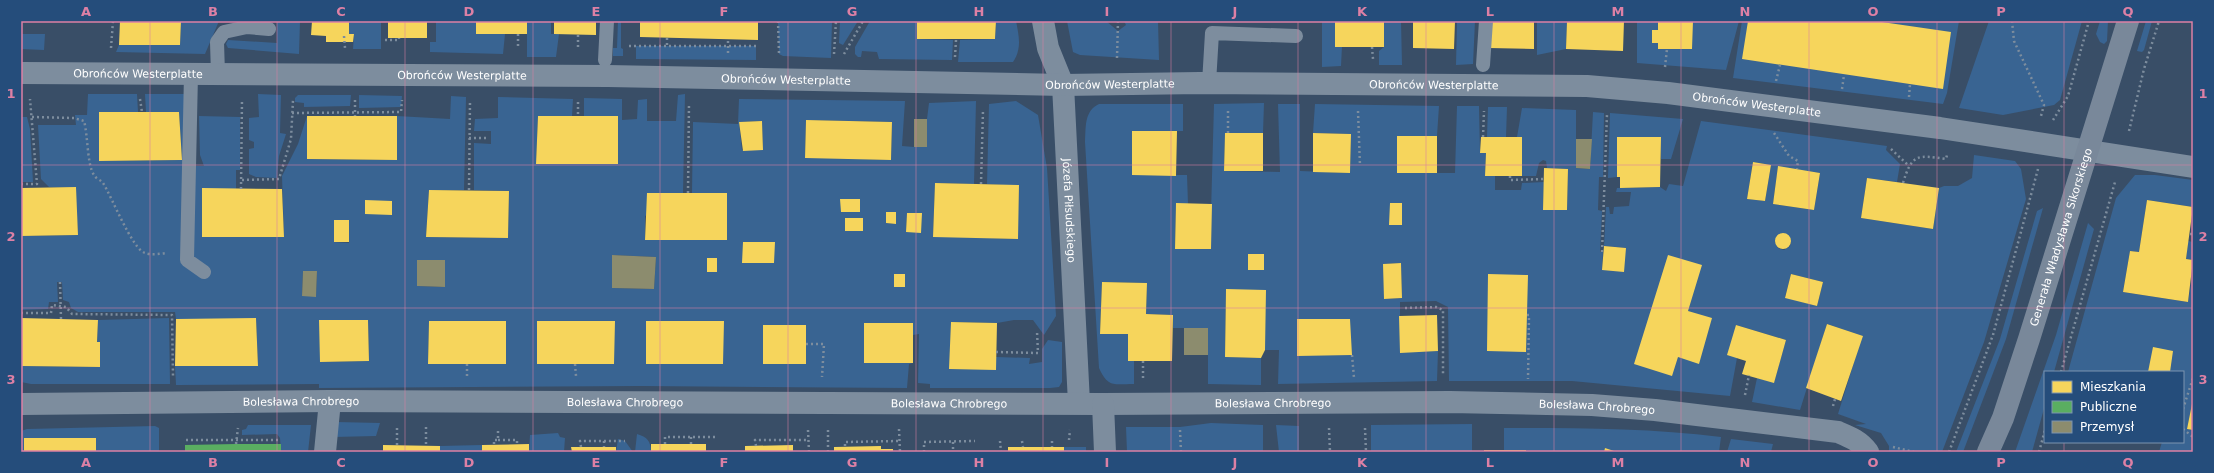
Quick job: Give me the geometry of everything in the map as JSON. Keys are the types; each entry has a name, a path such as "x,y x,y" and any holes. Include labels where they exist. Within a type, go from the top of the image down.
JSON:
{"main road":[{"name":"Generała Władysława Sikorskiego","path":"1988,452 2003,418 2029,340 2128,21"}],"street":[{"name":"Józefa Piłsudskiego","path":"1043,21 1048,48 1063,85 1079,403"},
{"name":"Obrońców Westerplatte","path":"21,73 608,76 1063,85 1209,83 1587,86 1688,95 1940,128 2193,167"},
{"name":"Bolesława Chrobrego","path":"21,404 330,401 1103,404 1389,402 1592,405 1656,410 1838,432 1852,437 1868,452"},
{"path":"325,452 330,401"},
{"path":"1103,404 1105,452"}],"lane":[{"path":"605,60 607,21"},
{"path":"1483,65 1486,21"},
{"path":"218,74 217,42 224,32 247,26 269,29"},
{"path":"1209,83 1211,27 1266,28 1296,36"},
{"path":"191,74 187,260 204,272"}],"path":[{"path":"111,55 113,21"},
{"path":"778,21 777,38 780,61"},
{"path":"834,55 836,21"},
{"path":"844,55 863,21"},
{"path":"1117,65 1118,21"},
{"path":"2012,21 2014,41 2044,105 2043,116"},
{"path":"2052,121 2068,96 2089,21"},
{"path":"2133,118 2144,69 2159,21"},
{"path":"518,34 518,53"},
{"path":"578,35 578,53"},
{"path":"385,40 399,40 399,38"},
{"path":"667,38 667,46"},
{"path":"728,39 728,46"},
{"path":"955,59 956,40"},
{"path":"629,46 756,46"},
{"path":"1665,70 1667,49"},
{"path":"1776,87 1780,65"},
{"path":"1842,92 1844,75"},
{"path":"1908,100 1910,84"},
{"path":"469,190 470,95"},
{"path":"241,188 242,97"},
{"path":"21,184 37,186 32,117 30,114 30,98"},
{"path":"242,180 279,178 290,138 293,98"},
{"path":"354,98 356,116"},
{"path":"688,193 689,100"},
{"path":"578,101 578,116"},
{"path":"1228,104 1228,133"},
{"path":"1358,105 1360,166"},
{"path":"981,184 983,106"},
{"path":"1483,137 1484,106"},
{"path":"1602,252 1607,108"},
{"path":"292,113 355,111 402,112"},
{"path":"32,117 74,118 84,121 88,135 88,152 94,175 102,181 136,247 145,254 187,253"},
{"path":"1775,134 1789,156 1798,161 1797,169"},
{"path":"469,138 486,138"},
{"path":"1890,145 1891,149 1908,165"},
{"path":"1903,183 1908,165 1917,158 1926,156 1946,159 1948,148"},
{"path":"1949,452 1993,335 2038,169"},
{"path":"1510,176 1510,180 1544,179"},
{"path":"2061,371 2115,183"},
{"path":"60,282 61,319"},
{"path":"21,314 51,313 52,305 66,307 72,314 172,315 173,381"},
{"path":"1405,308 1436,307 1443,310 1443,381"},
{"path":"1527,315 1529,315 1528,382"},
{"path":"996,352 1038,353 1037,331"},
{"path":"806,344 824,344 822,380"},
{"path":"1352,355 1354,381"},
{"path":"1143,361 1143,384"},
{"path":"1744,401 1749,375"},
{"path":"2184,406 2193,378"},
{"path":"498,440 499,421"},
{"path":"426,422 426,445"},
{"path":"397,423 397,445"},
{"path":"828,425 828,452"},
{"path":"807,426 809,452"},
{"path":"899,426 900,452"},
{"path":"1329,426 1330,452"},
{"path":"1365,426 1366,452"},
{"path":"237,443 238,427"},
{"path":"1180,427 1181,452"},
{"path":"2184,430 2193,437"},
{"path":"2039,452 2044,434"},
{"path":"665,444 665,437 715,437"},
{"path":"691,437 692,444"},
{"path":"186,440 237,443 278,440"},
{"path":"494,444 494,440 517,440 517,444"},
{"path":"756,446 755,440 808,440"},
{"path":"780,440 780,446"},
{"path":"581,447 580,441 625,441"},
{"path":"604,441 604,447"},
{"path":"868,441 869,446"},
{"path":"845,446 845,442 899,441"},
{"path":"924,452 924,442 976,441"},
{"path":"1000,441 1002,452"},
{"path":"1022,441 1023,447"},
{"path":"1052,441 1052,447"},
{"path":"953,442 953,451"},
{"path":"1889,446 1914,452"}],"shaded area":[{"path":"181,21 219,21 205,54 116,52 119,45 180,45"},
{"path":"277,21 300,21 299,54 228,48 226,44 228,40 277,43"},
{"path":"349,21 381,21 381,49 353,49 354,34 349,34"},
{"path":"436,21 476,21 476,34 505,34 503,54 430,52 430,42 436,42"},
{"path":"527,21 551,21 551,34 559,34 556,57 527,57"},
{"path":"618,21 621,21 621,48 623,49 623,56 613,56 613,48 617,48"},
{"path":"778,21 832,21 831,58 783,56 779,54"},
{"path":"840,21 858,21 843,45 839,43"},
{"path":"870,21 917,21 917,39 953,40 952,60 879,59 877,52 862,51 861,57 858,57 855,54 855,47"},
{"path":"996,21 1016,21 1019,47 1013,62 958,62 960,40 995,39"},
{"path":"1067,21 1106,21 1118,31 1126,25 1124,21 1158,21 1159,60 1080,55 1073,52"},
{"path":"1322,21 1335,21 1342,46 1341,66 1322,67"},
{"path":"1384,21 1401,21 1402,65 1379,65 1379,51 1384,47"},
{"path":"1457,21 1475,21 1473,64 1456,65"},
{"path":"1537,21 1567,21 1566,49 1537,55"},
{"path":"1637,21 1739,21 1726,70 1637,63"},
{"path":"1742,21 1959,21 1947,93 1943,104 1733,78"},
{"path":"1989,21 2082,21 2060,100 2054,105 2003,115 1959,108"},
{"path":"2100,21 2108,21 2107,41 2104,44 2100,42 2096,34"},
{"path":"2146,21 2152,21 2144,50 2142,52 2137,51"},
{"path":"21,34 45,34 44,50 21,49"},
{"path":"636,46 756,46 756,60 636,59"},
{"path":"88,94 137,94 138,112 100,112 99,161 182,160 179,112 146,112 145,94 186,94 186,166 204,166 200,155 199,116 240,117 240,170 236,170 236,189 284,237 282,176 298,144 307,116 307,159 397,160 397,116 450,119 451,96 466,97 464,190 429,190 426,237 508,238 509,191 474,190 474,143 491,144 491,131 474,131 475,119 498,118 498,97 573,99 572,116 538,116 536,164 618,164 618,116 584,116 584,98 622,99 622,120 637,119 638,100 647,99 647,121 676,121 678,95 685,94 683,193 645,216 645,240 727,240 727,193 692,193 693,122 738,124 739,99 905,101 902,146 914,147 927,119 929,103 976,101 974,184 935,183 933,236 1017,239 1019,186 987,184 989,104 1016,101 1038,115 1047,168 1056,316 1044,335 1033,320 1014,320 997,323 951,322 995,370 996,357 1030,358 1029,364 1042,362 1042,349 1048,340 1062,342 1062,382 1059,387 1050,388 930,388 930,384 918,383 919,334 913,335 913,363 909,364 907,388 641,386 319,388 319,384 176,385 175,366 258,366 256,319 176,319 175,312 78,312 71,308 69,302 63,300 62,282 57,282 58,302 49,302 48,309 21,310 21,236 78,235 75,188 49,187 41,179 38,125 76,125 75,115 87,115","holes":["806,120 892,122 891,160 805,157","762,121 763,150 742,150 739,122","886,212 896,212 896,224 886,223","907,213 921,213 921,232 906,232","334,220 349,220 349,243 334,242","612,255 656,257 654,289 612,288","418,260 445,260 444,287 417,286","303,271 317,271 316,296 302,296","320,320 368,320 369,361 320,362","429,321 506,321 506,364 428,363"]},
{"path":"258,94 281,95 280,133 286,134 279,156 277,178 256,177 249,174 249,149 254,148 254,142 249,140 249,118 259,117"},
{"path":"298,95 351,95 350,106 304,107 304,103 295,102 295,98"},
{"path":"359,95 402,96 401,107 359,108"},
{"path":"1264,103 1263,133 1225,133 1224,171 1280,172 1278,104 1300,104 1300,171 1350,173 1351,134 1313,133 1315,104 1439,106 1437,136 1398,136 1397,173 1455,173 1457,106 1479,106 1480,152 1486,153 1485,175 1495,176 1495,190 1521,190 1522,183 1544,182 1543,210 1567,210 1568,169 1547,168 1546,161 1543,160 1539,163 1536,176 1522,176 1522,138 1517,137 1522,108 1576,110 1576,168 1590,169 1593,112 1604,113 1603,177 1599,177 1598,210 1602,211 1600,252 1603,252 1602,270 1626,248 1604,246 1606,207 1609,207 1610,214 1613,214 1614,207 1629,206 1631,192 1616,192 1617,188 1660,187 1666,191 1669,184 1683,186 1701,121 1887,146 1886,150 1900,164 1897,182 1867,178 1861,218 1933,229 1939,188 1944,186 1958,186 1972,178 1974,155 2015,161 2021,169 2026,199 1984,342 1942,452 1889,452 1889,446 1881,433 1855,425 1866,424 1838,414 1862,336 1827,324 1800,410 1752,402 1757,378 1774,382 1786,340 1736,325 1737,358 1730,396 1572,381 1449,381 1448,307 1436,301 1400,302 1400,352 1438,351 1437,381 1278,384 1279,350 1265,350 1226,290 1225,357 1261,358 1261,385 1208,384 1208,328 1173,328 1173,315 1146,314 1147,283 1102,282 1100,334 1128,334 1128,360 1134,361 1134,384 1112,384 1105,379 1099,368 1085,142 1088,115 1094,107 1099,104 1183,104 1183,131 1132,131 1132,175 1187,175 1188,204 1176,204 1175,249 1210,249 1214,104","holes":["1753,162 1771,165 1765,201 1747,199","1778,167 1820,173 1814,210 1773,204","1782,233 1788,235 1791,240 1790,246 1784,250 1778,248 1775,242 1777,236","1401,263 1402,298 1384,299 1384,264","1791,274 1823,282 1817,306 1785,297"]},
{"path":"1488,107 1507,107 1506,137 1487,137"},
{"path":"1610,113 1683,119 1671,159 1661,159 1660,137 1617,137 1617,177 1608,178"},
{"path":"21,117 27,117 30,129 33,182 21,182"},
{"path":"2135,175 2155,175 2193,180 2193,207 2147,200 2139,252 2130,251 2123,292 2188,302 2193,271 2193,400 2187,429 2193,430 2193,452 2159,452 2162,443 2184,443 2184,371 2068,371 2116,198"},
{"path":"2043,208 2006,339 1963,452 1956,452 2000,339 2037,211"},
{"path":"2088,223 2094,229 2054,371 2044,371 2044,409 2032,452 2015,452 2056,335"},
{"path":"2188,241 2193,242 2193,260 2186,259"},
{"path":"169,318 170,384 31,384 21,382 21,366 100,367 100,342 97,342 98,320"},
{"path":"336,422 380,423 376,436 333,437"},
{"path":"1211,423 1263,425 1263,452 1127,452 1126,427 1180,427"},
{"path":"1472,424 1472,452 1371,452 1371,425"},
{"path":"248,425 311,425 308,452 281,452 280,438 277,434 242,435 242,430 246,429"},
{"path":"1276,425 1299,426 1299,452 1279,452"},
{"path":"155,426 159,428 159,452 21,452 21,431 27,429"},
{"path":"1504,428 1586,428 1640,430 1721,437 1719,452 1526,452 1526,450 1504,450"},
{"path":"558,433 560,437 565,438 564,452 529,452 530,435"},
{"path":"637,434 648,440 651,452 635,452"},
{"path":"618,439 625,441 633,452 616,452"},
{"path":"1731,439 1773,444 1771,452 1727,452"},
{"path":"482,445 482,452 440,452 440,446"},
{"path":"1064,447 1086,447 1086,452 1064,452"}],"building: Mieszkania":[{"path":"120,21 181,21 180,45 119,45"},
{"path":"312,21 349,21 349,34 354,34 353,42 326,42 326,36 311,35"},
{"path":"388,21 427,21 427,38 388,38"},
{"path":"476,21 527,21 527,34 476,34"},
{"path":"554,21 596,21 596,35 554,34"},
{"path":"640,21 758,21 758,40 640,37"},
{"path":"917,21 996,21 995,39 917,39"},
{"path":"1335,21 1384,21 1384,47 1335,47"},
{"path":"1413,21 1455,21 1454,49 1413,48"},
{"path":"1489,21 1534,21 1534,49 1489,48"},
{"path":"1567,21 1624,21 1623,51 1566,49"},
{"path":"1658,21 1693,21 1692,49 1658,49 1658,43 1652,43 1652,30 1658,30"},
{"path":"1748,21 1875,21 1951,32 1943,89 1742,59"},
{"path":"99,112 179,112 182,160 99,161"},
{"path":"307,116 397,116 397,160 307,159"},
{"path":"538,116 618,116 618,164 536,164"},
{"path":"806,120 892,122 891,160 805,158"},
{"path":"762,121 763,150 743,151 739,122"},
{"path":"1132,131 1177,131 1176,176 1132,175"},
{"path":"1225,133 1263,133 1263,171 1224,171"},
{"path":"1313,133 1351,134 1350,173 1313,172"},
{"path":"1397,136 1437,136 1437,173 1397,173"},
{"path":"1481,137 1522,137 1522,176 1485,176 1486,153 1480,153"},
{"path":"1617,137 1661,137 1660,187 1620,188 1620,177 1617,177"},
{"path":"1753,162 1771,165 1765,201 1747,199"},
{"path":"1778,166 1820,173 1814,210 1773,204"},
{"path":"1544,168 1568,169 1567,210 1543,210"},
{"path":"1867,178 1939,188 1933,229 1861,218"},
{"path":"935,183 1019,185 1018,239 933,237"},
{"path":"76,187 78,235 21,236 21,188"},
{"path":"202,188 282,189 284,237 202,237"},
{"path":"429,190 509,191 508,238 426,237"},
{"path":"647,193 727,193 727,240 645,240"},
{"path":"840,199 860,199 860,212 841,212"},
{"path":"365,200 392,201 392,215 365,214"},
{"path":"2147,200 2193,207 2186,259 2193,260 2188,302 2123,292 2130,251 2139,252"},
{"path":"1176,203 1212,204 1211,249 1175,249"},
{"path":"1390,203 1402,203 1402,225 1389,225"},
{"path":"886,212 896,212 896,224 886,223"},
{"path":"907,213 922,213 921,233 906,232"},
{"path":"845,218 863,218 863,231 845,231"},
{"path":"334,220 349,220 349,242 334,242"},
{"path":"1783,233 1789,235 1791,241 1789,247 1783,249 1777,247 1775,241 1777,235"},
{"path":"743,242 775,242 774,263 742,263"},
{"path":"1604,246 1626,248 1624,272 1602,270"},
{"path":"1248,254 1264,254 1264,270 1248,270"},
{"path":"1668,255 1702,265 1688,311 1712,318 1699,364 1678,357 1672,376 1634,364"},
{"path":"707,258 717,258 717,272 707,272"},
{"path":"1401,263 1402,298 1384,299 1383,264"},
{"path":"894,274 905,274 905,287 894,287"},
{"path":"1488,274 1528,275 1526,352 1487,351"},
{"path":"1791,274 1823,282 1817,306 1785,298"},
{"path":"1102,282 1147,283 1146,314 1173,315 1172,361 1128,361 1128,334 1100,334"},
{"path":"1226,289 1266,290 1265,350 1261,358 1225,357"},
{"path":"1437,315 1438,351 1400,353 1399,316"},
{"path":"21,318 98,320 97,342 100,342 100,367 21,366"},
{"path":"256,318 258,366 175,366 176,319"},
{"path":"1297,319 1350,319 1352,355 1297,356"},
{"path":"319,320 368,320 369,361 320,362"},
{"path":"429,321 506,321 506,364 428,364"},
{"path":"537,321 615,321 614,364 537,364"},
{"path":"646,321 724,321 723,364 646,364"},
{"path":"951,322 997,323 996,370 949,369"},
{"path":"864,323 913,323 913,363 864,363"},
{"path":"1827,324 1863,336 1841,401 1806,388"},
{"path":"763,325 806,325 806,364 763,364"},
{"path":"1736,325 1786,340 1774,383 1742,374 1746,361 1727,355"},
{"path":"2153,347 2173,351 2170,371 2148,371"},
{"path":"2193,404 2193,430 2187,429"},
{"path":"24,438 96,438 96,452 24,452"},
{"path":"529,444 529,452 482,452 482,445"},
{"path":"651,444 706,444 706,452 651,452"},
{"path":"383,445 440,446 440,452 383,452"},
{"path":"793,445 793,452 745,452 745,446"},
{"path":"881,446 881,449 893,449 893,452 834,452 834,447"},
{"path":"571,447 616,447 616,452 572,452"},
{"path":"1008,447 1064,447 1064,452 1008,452"},
{"path":"1605,448 1617,452 1604,452"},
{"path":"1484,450 1526,450 1526,452 1484,452"}],"building: Publiczne":[{"path":"281,444 281,452 185,452 185,445"}],"building: Przemysł":[{"path":"914,119 927,119 927,147 914,147"},
{"path":"1576,139 1592,139 1590,169 1576,168"},
{"path":"612,255 656,257 654,289 612,288"},
{"path":"417,260 445,260 445,287 417,286"},
{"path":"303,271 317,271 316,297 302,296"},
{"path":"1184,328 1208,328 1208,355 1184,355"}]}
